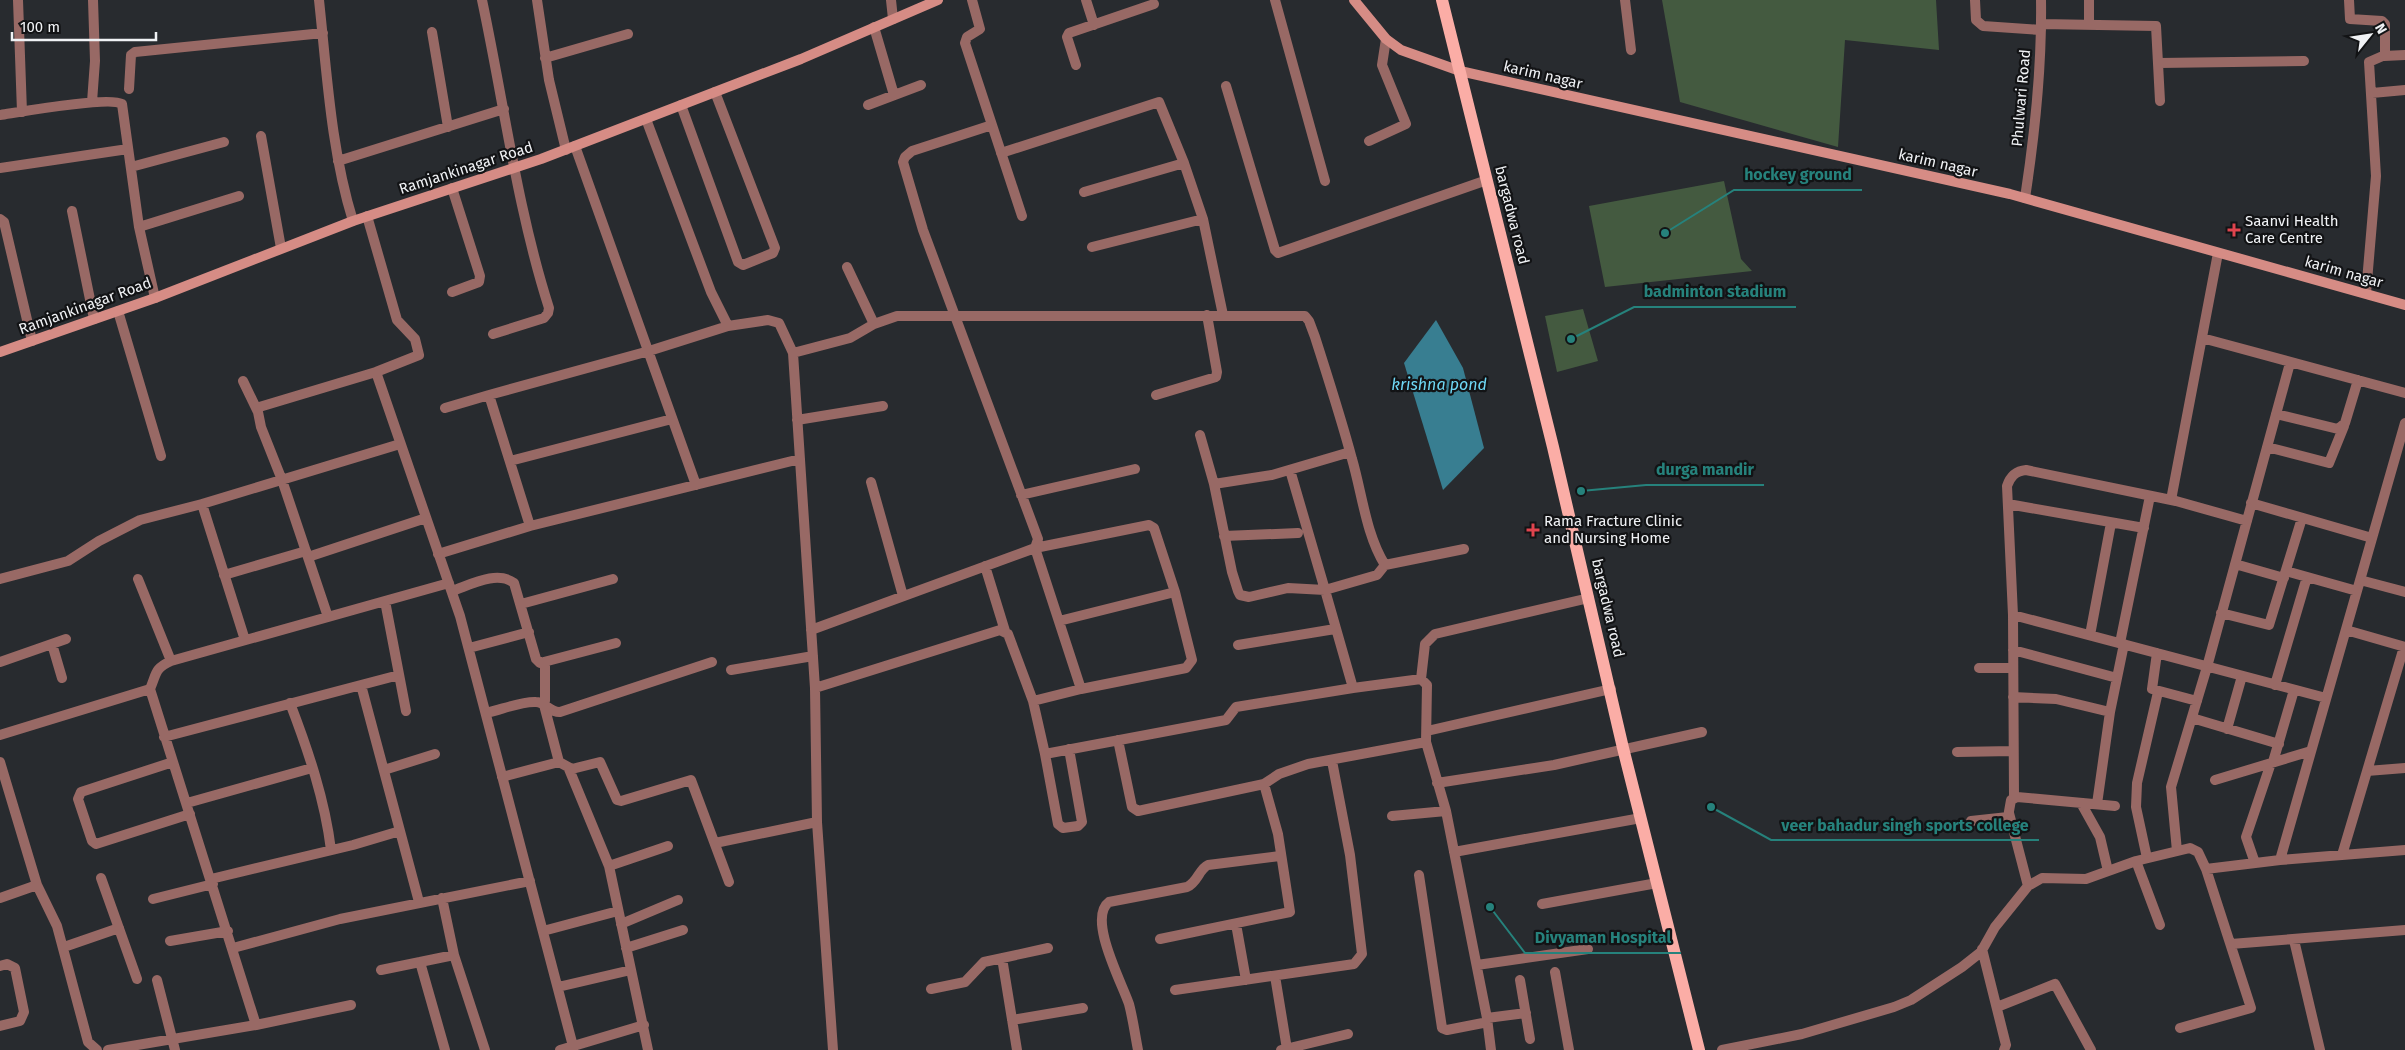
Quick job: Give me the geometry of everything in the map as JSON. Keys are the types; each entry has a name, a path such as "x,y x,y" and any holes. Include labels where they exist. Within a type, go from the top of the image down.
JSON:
{"main road":[{"name":"bargadwa road","path":"1442,0 1589,598 1623,748 1699,1050"}],"street":[{"path":"18,0 22,112"},
{"path":"92,102 95,61 93,0"},
{"path":"324,0 319,0 338,161 342,186 353,220"},
{"path":"482,0 517,185 537,269 549,308 544,318 493,334"},
{"path":"537,0 546,58 570,148 649,351 696,485"},
{"path":"891,0 893,19"},
{"name":"Ramjankinagar Road","path":"0,352 154,298 353,220 515,168 570,148 715,92 938,0"},
{"path":"972,0 980,29 967,37 964,43 1022,216"},
{"path":"1086,0 1094,25"},
{"path":"1276,0 1325,181"},
{"name":"karim nagar","path":"1354,0 1386,39 1401,50 1460,72 2024,198 2405,305"},
{"path":"1625,0 1631,50"},
{"path":"1975,0 1976,20 1984,26 2153,25 2157,29 2160,101"},
{"name":"Phulwari Road","path":"2024,198 2032,152 2041,27 2041,0"},
{"path":"2089,0 2089,24"},
{"path":"2349,0 2350,19 2382,20 2384,23 2384,56"},
{"path":"1076,65 1067,35 1154,4"},
{"path":"874,27 894,95"},
{"path":"432,32 448,127"},
{"path":"129,89 131,55 135,52 323,33"},
{"path":"546,58 628,34"},
{"path":"1369,141 1406,124 1383,69 1386,39"},
{"path":"2366,293 2376,176 2369,62 2384,56 2405,55"},
{"path":"2158,63 2304,61"},
{"path":"868,105 921,85"},
{"path":"1226,86 1261,209 1275,250 1278,253 1487,180"},
{"path":"2372,93 2405,90"},
{"path":"681,105 738,262 743,265 773,253 775,248 715,92"},
{"path":"0,115 92,102 118,101 122,104 139,227 154,298"},
{"path":"1001,153 1159,102 1184,163 1203,218 1224,315"},
{"path":"338,161 504,109"},
{"path":"646,119 711,292 728,326"},
{"path":"992,126 912,151 905,157 904,162 923,230 1038,540 1035,548 1081,689"},
{"path":"262,136 281,248"},
{"path":"131,167 224,142"},
{"path":"0,168 128,149"},
{"path":"1084,192 1184,163"},
{"path":"452,188 480,276 479,282 475,285 452,292"},
{"path":"139,227 239,196"},
{"path":"72,211 94,319"},
{"path":"256,408 376,372 417,357 420,352 415,339 397,320 368,216"},
{"path":"1092,248 1203,218"},
{"path":"0,219 4,222 32,341"},
{"path":"2171,500 2218,253"},
{"path":"847,266 874,324"},
{"path":"118,310 161,456"},
{"path":"793,353 842,341 874,324 897,316 1299,314 1305,316 1309,321 1350,452 1370,530 1378,554 1385,565"},
{"path":"1156,395 1213,379 1216,376 1218,372 1207,315"},
{"path":"445,408 649,351 728,326 774,320 779,323 793,353 812,630 817,822 833,1050"},
{"path":"2202,338 2405,393"},
{"path":"2177,852 2171,787 2207,667 2290,363"},
{"path":"376,372 469,648 574,1048"},
{"path":"2267,447 2329,463 2344,426 2358,380"},
{"path":"243,381 256,408 261,427 282,480 328,617"},
{"path":"489,395 530,526"},
{"path":"797,420 883,406"},
{"path":"2276,414 2338,429 2344,426"},
{"path":"510,461 672,418"},
{"path":"2280,860 2405,424"},
{"path":"1200,435 1214,484 1232,572 1240,595 1249,598 1288,588 1325,590 1376,575 1385,565 1464,549"},
{"path":"0,579 68,560 140,520 202,504 400,444"},
{"path":"1214,484 1272,475 1350,452"},
{"path":"438,554 530,526 800,459"},
{"path":"1021,495 1135,469"},
{"path":"1290,470 1353,688"},
{"path":"1971,821 2004,818 2009,813 2014,797 2013,615 2008,504 2009,481 2015,473 2026,470 2171,500 2247,521"},
{"path":"871,482 903,596"},
{"path":"2097,804 2110,712 2150,496"},
{"path":"2251,503 2372,538"},
{"path":"202,504 245,640"},
{"path":"2008,504 2144,528"},
{"path":"224,575 307,554 426,518"},
{"path":"2221,613 2269,625 2302,518"},
{"path":"2090,635 2111,523"},
{"path":"812,630 1035,548 1153,526 1175,592 1192,660 1191,664 1186,668 1081,689 1033,701"},
{"path":"1224,536 1298,533"},
{"path":"2235,564 2307,577 2357,591"},
{"path":"985,566 1005,631 1008,634 1033,701 1058,824 1063,828 1078,826 1082,822 1069,749"},
{"path":"256,1025 228,931 150,689 155,672 161,666 171,661 245,640 385,601 496,577 507,577 514,582 536,659 540,663 616,643"},
{"path":"2275,685 2307,577"},
{"path":"138,579 171,661"},
{"path":"521,604 613,579"},
{"path":"2360,580 2405,592"},
{"path":"1059,621 1175,592"},
{"path":"1492,1050 1488,1020 1446,811 1426,737 1426,686 1421,679 1425,644 1442,630 1589,598"},
{"path":"385,601 406,711"},
{"path":"2013,615 2326,698"},
{"path":"1238,645 1335,629"},
{"path":"815,688 1000,630 1005,631"},
{"path":"2342,855 2404,647 2346,630"},
{"path":"469,648 528,632"},
{"path":"0,662 66,639"},
{"path":"52,644 62,678"},
{"path":"2013,650 2117,678"},
{"path":"2157,653 2152,689 2197,701"},
{"path":"732,670 813,656"},
{"path":"486,714 533,702 545,703 556,713 712,662"},
{"path":"545,663 545,703 559,762 569,768 609,866 648,1050"},
{"path":"1979,668 2013,668"},
{"path":"164,736 399,675"},
{"path":"2227,729 2242,676"},
{"path":"1045,754 1226,720 1236,707 1421,679"},
{"path":"361,685 420,902"},
{"path":"0,735 150,689"},
{"path":"1118,740 1134,810 1264,784 1279,774 1308,764 1332,761 1611,689"},
{"path":"2255,863 2246,837 2279,744 2294,690"},
{"path":"2147,858 2136,807 2137,783 2158,692"},
{"path":"2013,697 2056,699 2110,712"},
{"path":"290,703 328,820 331,850"},
{"path":"2192,718 2279,744"},
{"path":"1437,783 1554,765 1623,748 1702,732"},
{"path":"1957,752 2013,751"},
{"path":"2215,780 2311,751"},
{"path":"384,770 435,754"},
{"path":"1175,990 1354,964 1362,954 1350,855 1332,761"},
{"path":"0,762 38,885 58,926 88,1042 96,1050"},
{"path":"173,762 81,792 78,799 92,841 96,844 190,814"},
{"path":"502,777 559,762"},
{"path":"569,768 600,762 617,800 621,801 691,780 729,882"},
{"path":"186,803 312,768"},
{"path":"2367,771 2405,768"},
{"path":"1160,938 1290,912 1278,834 1264,784"},
{"path":"2014,797 2115,806"},
{"path":"2081,803 2100,837 2108,871"},
{"path":"1392,816 1446,811"},
{"path":"2009,813 2028,886"},
{"path":"1454,852 1641,818"},
{"path":"715,843 817,822"},
{"path":"153,898 400,831"},
{"path":"609,866 668,846"},
{"path":"1722,1050 1802,1034 1894,1007 1925,992 1962,967 1982,949 1995,927 2028,886 2042,878 2086,879 2136,861 2195,849 2206,869 2251,1008 2180,1028"},
{"path":"2206,869 2280,860 2405,850"},
{"path":"1138,1050 1129,1004 1108,949 1101,915 1102,909 1109,902 1187,887 1196,881 1204,867 1208,865 1280,856"},
{"path":"2136,861 2160,925"},
{"path":"1419,875 1442,1028 1447,1030 1526,1013"},
{"path":"101,878 137,979"},
{"path":"233,948 340,919 530,881"},
{"path":"1542,904 1657,883"},
{"path":"0,898 38,885"},
{"path":"442,898 454,955 485,1050"},
{"path":"621,924 678,900"},
{"path":"543,931 618,911"},
{"path":"1236,924 1246,980"},
{"path":"64,947 119,928"},
{"path":"626,948 683,930"},
{"path":"2231,944 2405,930"},
{"path":"170,941 228,931"},
{"path":"2294,940 2320,1050"},
{"path":"931,989 965,982 980,964 1048,948"},
{"path":"1477,965 1588,949"},
{"path":"1982,949 2006,1045 2004,1050"},
{"path":"381,970 454,955"},
{"path":"1002,958 1017,1050"},
{"path":"420,962 445,1050"},
{"path":"0,966 7,964 15,968 24,1012 20,1021 0,1026"},
{"path":"558,986 631,970"},
{"path":"1555,972 1569,1050"},
{"path":"1275,976 1283,1049 1348,1034"},
{"path":"157,980 174,1050"},
{"path":"1520,980 1530,1039"},
{"path":"1997,1007 2055,984 2091,1050"},
{"path":"108,1050 256,1025 351,1005"},
{"path":"1012,1020 1083,1008"},
{"path":"560,1050 574,1048 644,1025"}],"green space":[{"path":"1662,0 1936,0 1939,50 1845,40 1838,147 1680,102"},
{"path":"1724,181 1741,259 1752,271 1605,287 1589,206"},
{"path":"1583,309 1598,361 1557,372 1545,316"}],"water":[{"name":"krishna pond","path":"1436,320 1463,368 1484,448 1443,490 1404,363"}],"place":[{"name":"Saanvi Health Care Centre","path":"2234,230"},
{"name":"hockey ground","path":"1665,233"},
{"name":"badminton stadium","path":"1571,339"},
{"name":"durga mandir","path":"1581,491"},
{"name":"Rama Fracture Clinic and Nursing Home","path":"1533,530"},
{"name":"veer bahadur singh sports college","path":"1711,807"},
{"name":"Divyaman Hospital","path":"1490,907"}]}
